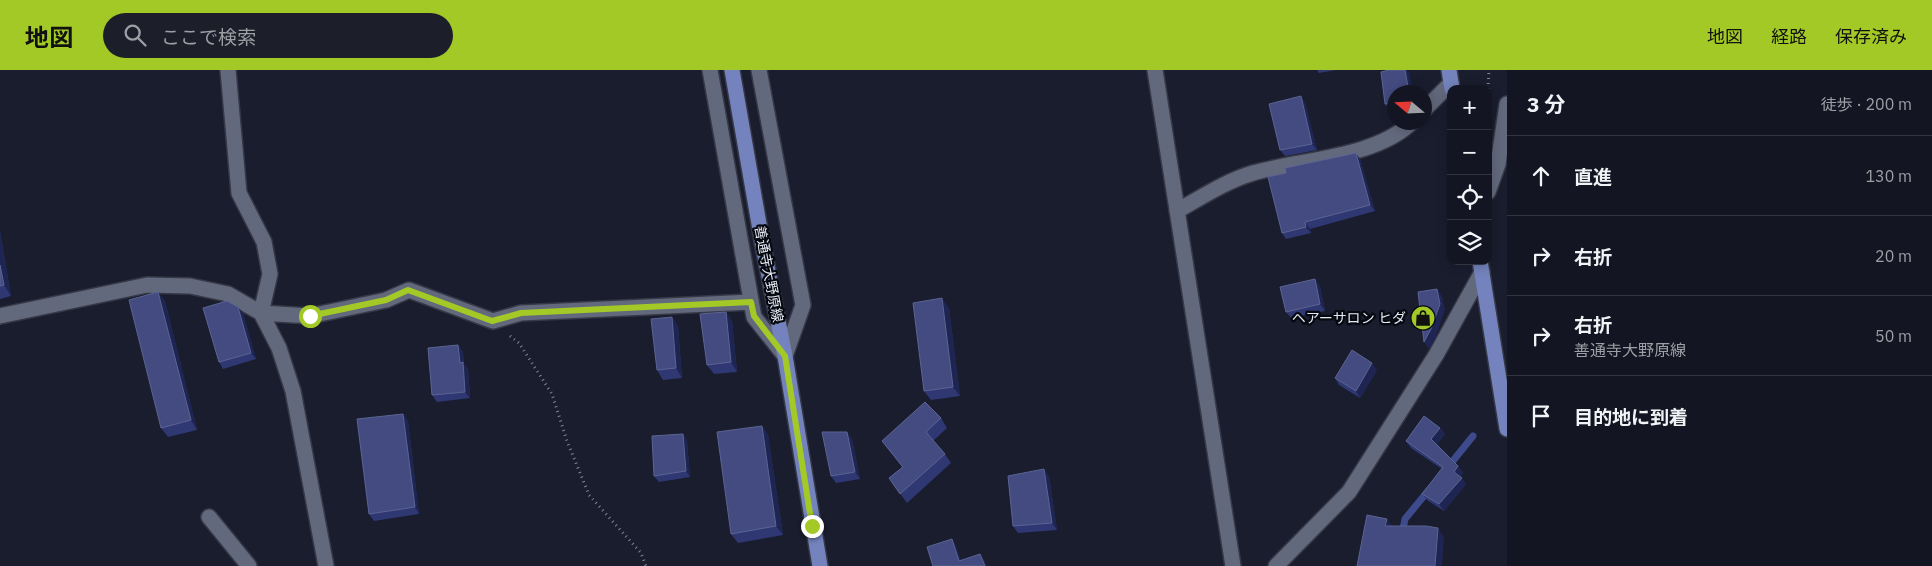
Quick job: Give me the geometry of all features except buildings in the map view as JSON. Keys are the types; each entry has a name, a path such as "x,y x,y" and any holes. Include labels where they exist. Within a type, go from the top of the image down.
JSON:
{"main road":[{"name":"善通寺大野原線","path":"732,70 762,241 785,356 820,566"},
{"path":"1481,266 1507,429"}],"street":[{"path":"228,70 239,193 264,242 270,274 261,313 279,348 293,391 326,566"},
{"path":"710,70 754,316 785,356"},
{"path":"759,70 803,305 785,356"},
{"path":"1155,70 1233,566"},
{"path":"1432,101 1451,80"},
{"path":"1492,181 1498,164 1507,104"},
{"path":"1177,211 1226,184 1252,173 1375,145 1404,130"},
{"path":"1492,141 1502,134"},
{"path":"1276,566 1349,492 1436,355 1481,266"},
{"path":"0,316 147,286 190,286 228,294 261,313 310,316 386,300 408,290 492,321 521,313 751,302"},
{"path":"208,517 249,566"}],"path":[{"path":"1488,85 1489,70"},
{"path":"492,321 519,344 552,394 567,441 589,495 641,553 646,566"}],"waterway":[{"path":"1448,467 1473,436"},
{"path":"1402,534 1405,519 1428,491"}],"place":[{"name":"ヘアーサロン ヒダ","path":"1423,318"}],"route":[{"path":"310,316 386,300 408,290 492,321 521,313 751,302 754,316 785,356 812,526"}]}
